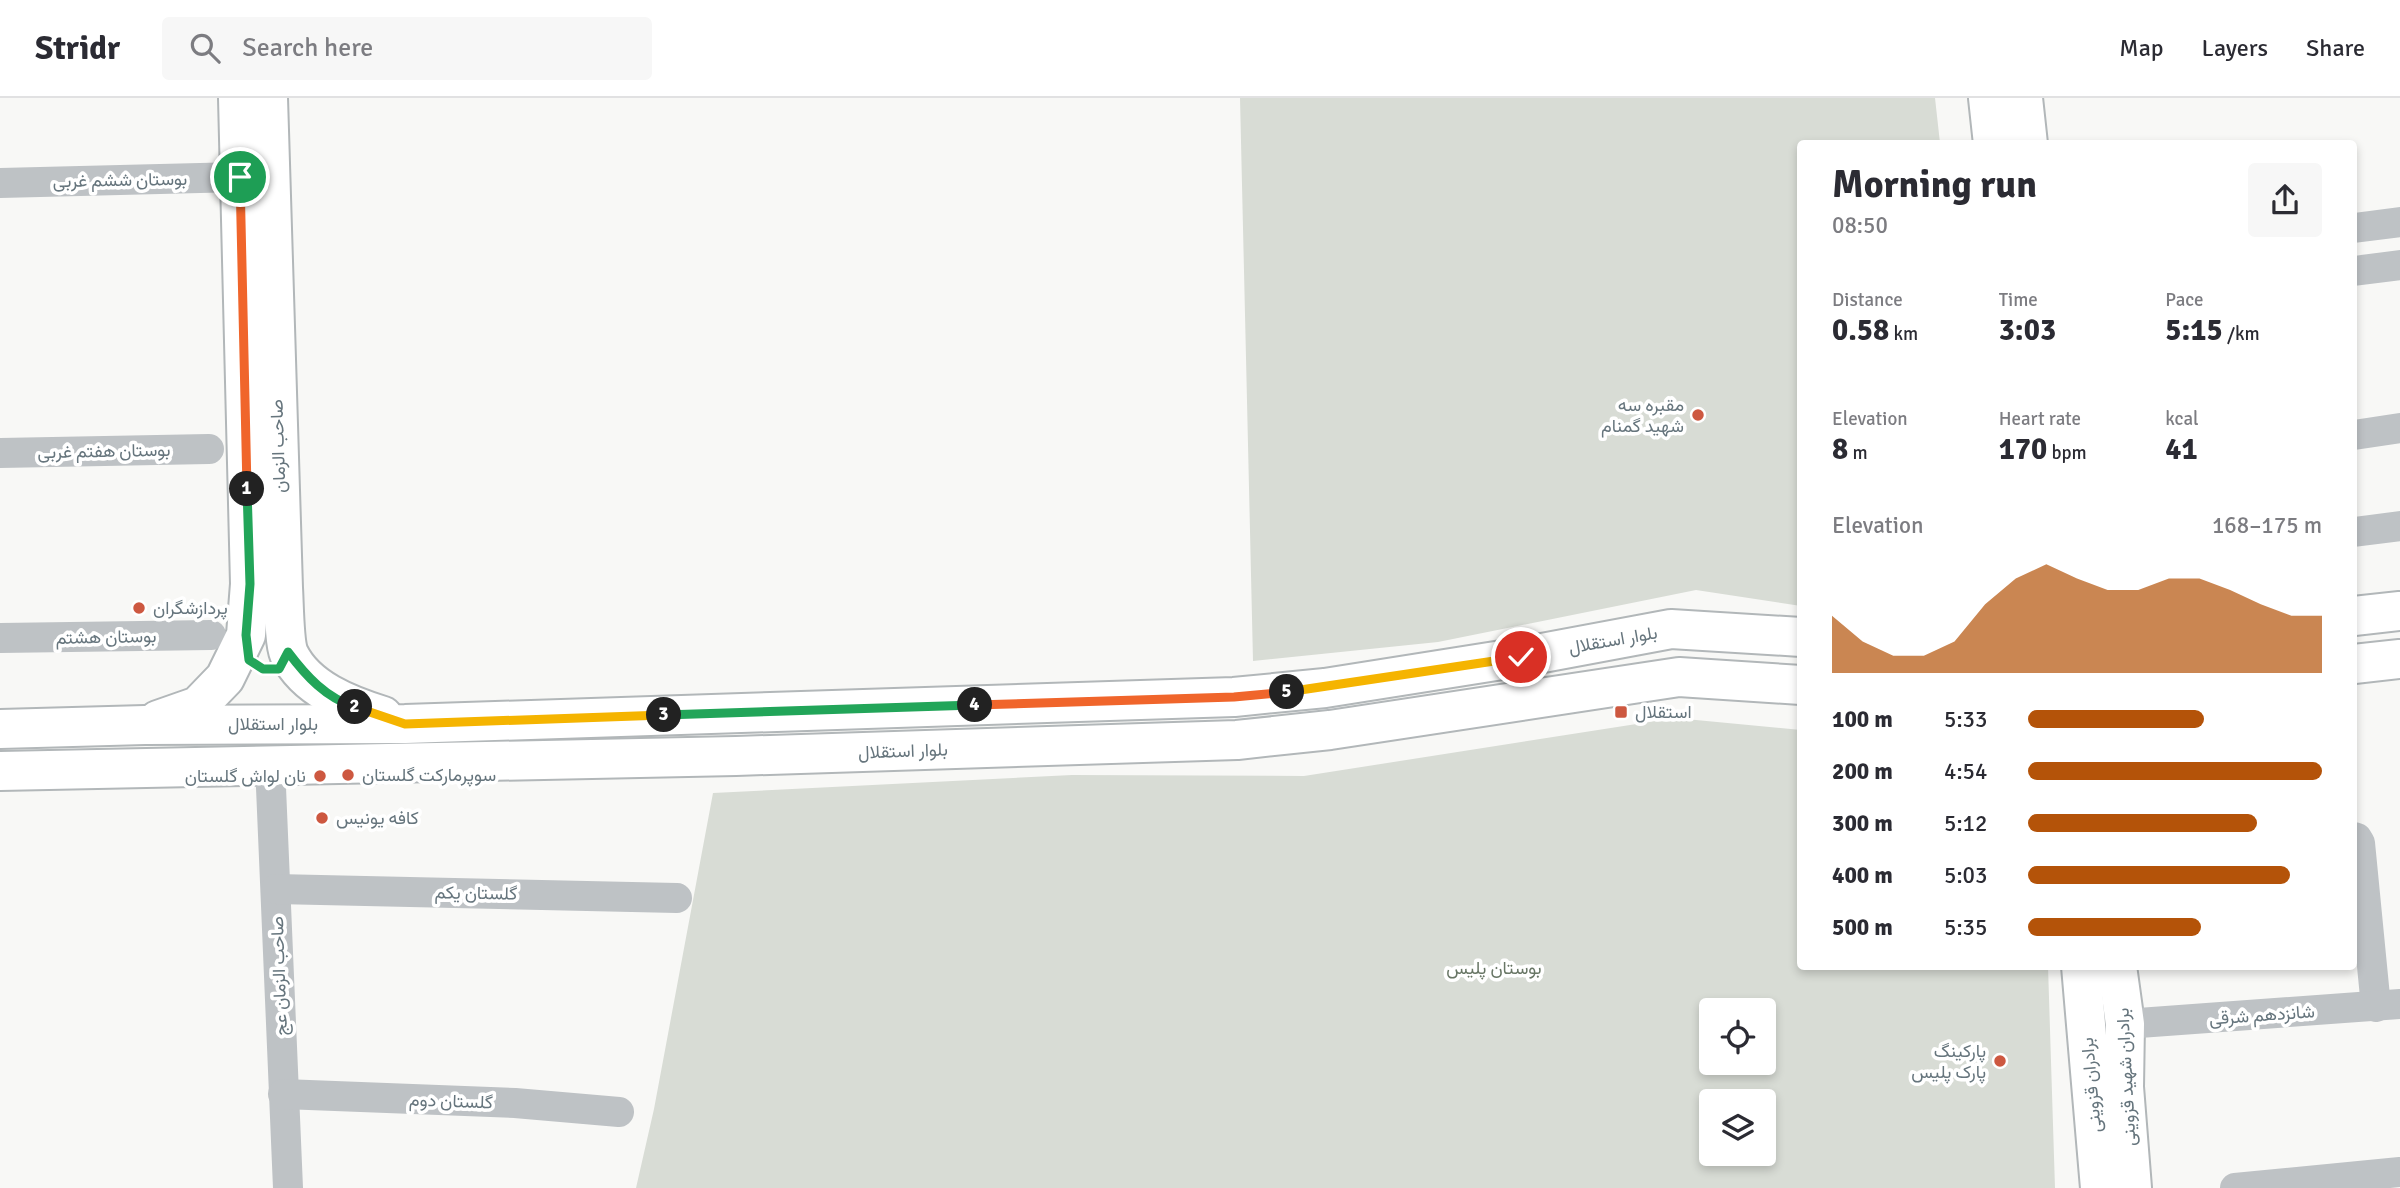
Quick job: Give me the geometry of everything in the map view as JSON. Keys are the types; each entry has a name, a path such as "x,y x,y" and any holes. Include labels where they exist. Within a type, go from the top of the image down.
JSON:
{"main road":[{"name":"صاحب الزمان","path":"145,725 198,706 225,678 228,635 250,584 238,98"},
{"name":"صاحب الزمان","path":"268,98 282,574 288,652"},
{"path":"1988,98 1993,140"},
{"path":"2023,98 2028,140"},
{"path":"2357,617 2400,611"},
{"name":"بلوار استقلال","path":"0,729 145,725 405,724 1234,697 1325,688 1521,657 1671,629 1797,636"},
{"path":"2357,635 2400,630"},
{"path":"228,635 249,660 263,669 279,669 288,652 308,679 345,704 405,724"},
{"path":"2357,664 2400,659"},
{"name":"بلوار استقلال","path":"0,771 736,756 1237,740 1330,730 1679,677 1797,685"},
{"path":"2357,687 2400,685"},
{"name":"برادران شهید قزوینی","path":"2094,971 2125,1024 2124,1087 2133,1188"},
{"name":"برادران قزوینی","path":"2094,971 2100,1188"}],"street":[{"name":"بوستان ششم غربی","path":"0,183 240,177"},
{"path":"2357,229 2400,222"},
{"path":"2357,271 2400,265"},
{"path":"2357,435 2400,428"},
{"name":"بوستان هفتم غربی","path":"0,453 209,449"},
{"path":"2357,532 2400,526"},
{"name":"بوستان هشتم","path":"0,638 228,635"},
{"name":"صاحب الزمان عج","path":"271,764 288,1188"},
{"path":"2357,838 2361,843 2388,1006"},
{"name":"گلستان یکم","path":"276,888 677,898"},
{"name":"شانزدهم شرقی","path":"2125,1024 2388,1006"},
{"name":"گلستان دوم","path":"283,1094 515,1103 619,1112"},
{"path":"2235,1188 2400,1172"}],"green space":[{"path":"1240,98 1935,98 1940,140 1797,140 1797,605 1696,590 1438,642 1253,661"},
{"name":"بوستان پلیس","path":"1675,718 1797,730 1797,970 2048,970 2055,1188 636,1188 654,1109 713,793 1072,775 1304,776"}],"place":[{"name":"مقبره سه شهید گمنام","path":"1698,415"},
{"name":"پردازشگران","path":"139,608"},
{"name":"استقلال","path":"1621,712"},
{"name":"سوپرمارکت گلستان","path":"348,775"},
{"name":"نان لواش گلستان","path":"320,776"},
{"name":"کافه یونیس","path":"322,818"},
{"name":"پارکینگ پارک پلیس","path":"2000,1061"}],"route":[{"path":"240,177 250,584 246,635 249,660 263,669 279,669 288,652 308,679 345,704 405,724 1234,697 1325,688 1521,657"}]}
